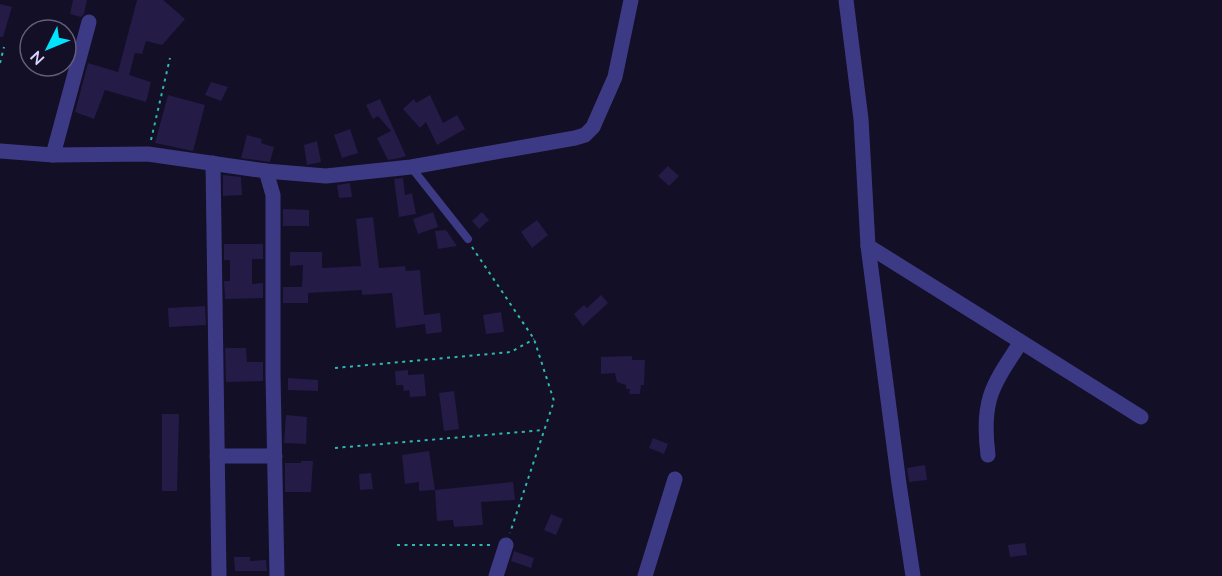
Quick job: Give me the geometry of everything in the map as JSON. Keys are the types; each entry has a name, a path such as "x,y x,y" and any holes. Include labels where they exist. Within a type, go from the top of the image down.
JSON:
{"street":[{"path":"0,151 53,155 148,154 266,171 326,176 411,167 585,135 593,127 615,77 632,0"},
{"path":"846,0 861,119 868,246 913,576"},
{"path":"53,155 89,22"},
{"path":"213,163 219,576"},
{"path":"266,171 273,195 277,576"},
{"path":"868,246 1141,417"},
{"path":"988,455 985,415 990,394 1021,342"},
{"path":"217,456 275,456"},
{"path":"645,576 675,479"},
{"path":"496,576 506,545"}],"lane":[{"path":"411,167 468,239"}],"path":[{"path":"0,63 4,47"},
{"path":"148,154 170,58"},
{"path":"398,545 506,545 554,401 534,339 468,239"},
{"path":"335,368 511,352 534,339"},
{"path":"335,448 544,430"}],"building":[{"path":"73,0 87,0 84,14 81,17 70,14"},
{"path":"137,0 163,0 185,19 162,45 146,41 142,54 135,53 129,75 151,82 146,102 105,90 94,119 75,112 88,63 118,72"},
{"path":"0,4 12,7 3,37 0,37"},
{"path":"211,82 228,87 221,101 205,95"},
{"path":"168,95 205,105 193,151 155,143"},
{"path":"430,95 443,123 457,115 465,129 437,145 426,122 420,128 403,109 414,99 416,103"},
{"path":"380,99 406,156 388,160 377,138 391,131 378,116 373,119 366,105"},
{"path":"350,129 358,153 342,158 334,135"},
{"path":"247,135 262,139 261,143 274,147 270,162 241,158"},
{"path":"317,141 321,162 307,165 304,145"},
{"path":"668,166 679,176 669,186 658,176"},
{"path":"223,175 241,177 242,195 223,196"},
{"path":"403,178 405,195 412,193 416,214 399,217 394,179"},
{"path":"350,183 352,197 339,198 337,185"},
{"path":"283,209 309,210 309,226 283,226"},
{"path":"433,212 438,227 418,234 413,219"},
{"path":"482,212 489,220 479,229 472,221"},
{"path":"373,217 379,268 405,266 406,271 420,270 424,315 440,313 442,332 426,334 425,324 396,328 392,293 362,295 362,290 308,293 308,303 283,303 283,287 302,287 303,265 290,266 290,252 322,252 322,268 361,266 356,219"},
{"path":"537,220 548,235 532,248 521,232"},
{"path":"446,230 457,246 438,249 435,231"},
{"path":"224,244 263,244 263,259 252,259 252,284 263,283 263,298 225,299 224,281 230,281 230,260 224,260"},
{"path":"601,295 608,303 583,326 574,314 584,305 587,308"},
{"path":"205,306 206,325 169,327 168,308"},
{"path":"501,312 504,332 486,334 483,315"},
{"path":"225,348 246,348 247,362 263,362 263,381 226,382"},
{"path":"632,356 632,360 645,360 644,385 641,385 640,394 629,394 630,389 626,389 626,385 617,382 615,373 601,374 601,357"},
{"path":"408,370 408,375 424,374 426,396 410,397 409,390 404,391 403,385 396,385 395,371"},
{"path":"288,378 318,380 318,391 288,390"},
{"path":"454,391 459,429 444,431 439,393"},
{"path":"162,414 179,414 177,491 162,491"},
{"path":"286,415 307,417 306,444 284,443"},
{"path":"653,438 668,444 664,454 649,448"},
{"path":"429,451 435,490 419,491 419,482 405,484 402,455"},
{"path":"301,461 313,461 311,492 285,492 285,463 301,463"},
{"path":"925,465 927,480 909,482 907,468"},
{"path":"371,473 373,489 360,490 359,474"},
{"path":"513,482 515,500 481,502 483,525 454,527 453,520 437,521 435,490"},
{"path":"551,514 563,519 556,535 544,530"},
{"path":"1025,543 1027,555 1010,557 1008,545"},
{"path":"514,551 534,558 531,568 511,561"},
{"path":"234,557 250,557 250,561 266,560 267,571 235,571"}]}
